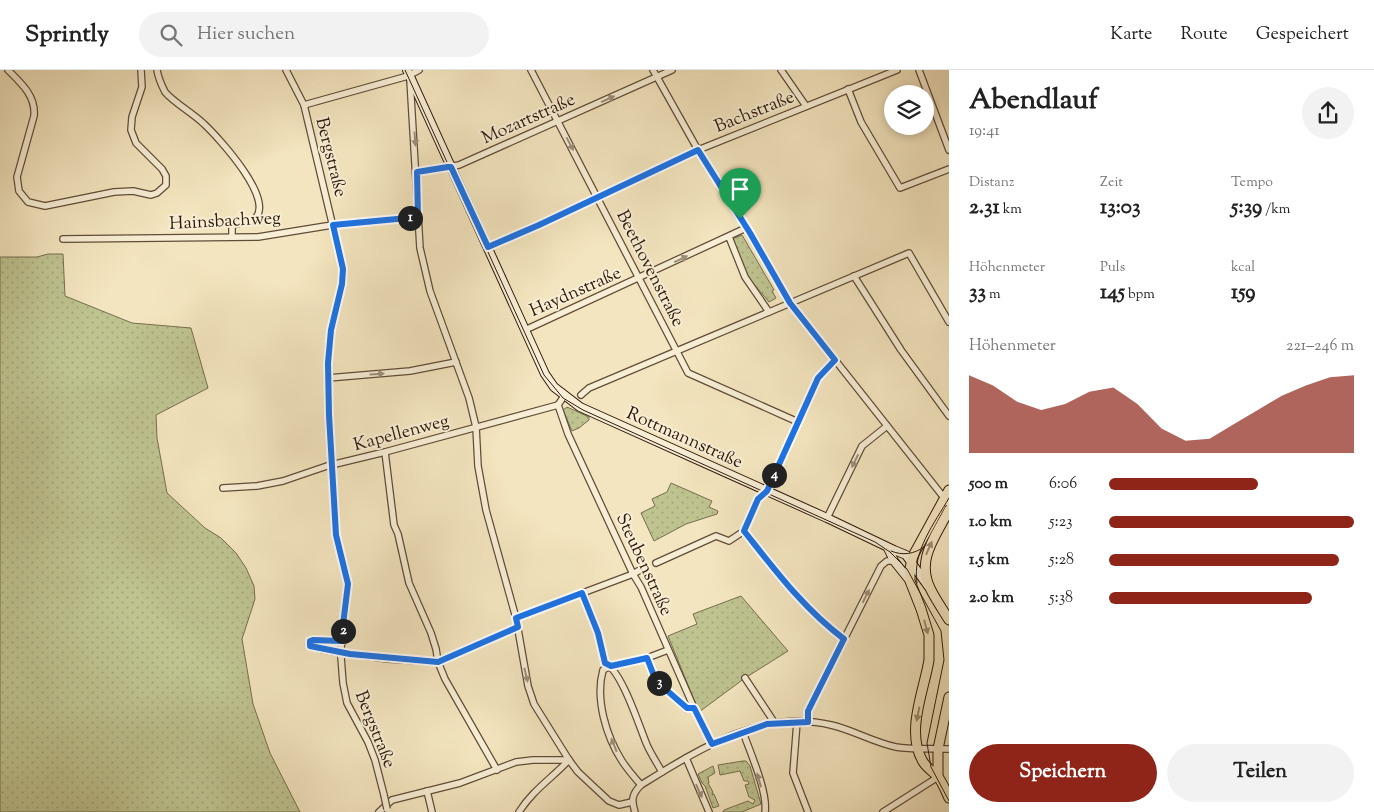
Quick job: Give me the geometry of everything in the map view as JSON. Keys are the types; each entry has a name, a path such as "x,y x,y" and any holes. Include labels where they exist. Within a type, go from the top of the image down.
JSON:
{"main road":[{"path":"409,73 525,330"},
{"name":"Rottmannstraße","path":"525,330 545,374 554,387 580,407 827,518 888,548 904,553"},
{"path":"910,581 911,561 948,497"},
{"path":"930,590 925,571 926,556 949,510"},
{"path":"888,548 894,561 910,581 927,629 930,660 916,729 918,749 927,768 938,777 949,798"},
{"path":"917,549 904,553 949,620"},
{"path":"938,777 938,749 949,697"}],"street":[{"path":"8,70 29,93 34,107 34,116 18,172 17,187 21,195 28,202 45,206 114,192 133,191 153,195 164,188 167,180 164,170 136,143 131,130 131,119 142,87 141,70"},
{"path":"157,70 166,92 204,124 225,145 255,189 259,202 258,212 251,221 234,224 232,237"},
{"name":"Bergstraße","path":"286,70 304,105 342,259 343,276 331,330 328,378 336,535 348,584 341,641 343,683 347,703 368,742 388,810"},
{"path":"304,105 419,70"},
{"name":"Beethovenstraße","path":"531,70 688,373 798,422"},
{"path":"653,70 698,150 790,303 886,426 948,497"},
{"name":"Mozartstraße","path":"417,172 451,167 672,70"},
{"path":"781,70 806,106"},
{"name":"Bachstraße","path":"488,247 598,198 698,150 897,70"},
{"path":"919,70 949,150"},
{"path":"409,73 417,172 420,248 430,291 469,398 476,427 478,466 486,510 516,618 524,668 534,704 569,760 589,784 609,801 619,805 632,802"},
{"path":"848,89 861,122 900,188 949,169"},
{"name":"Hainsbachweg","path":"63,239 273,235 333,225 418,217"},
{"name":"Haydnstraße","path":"525,330 746,228"},
{"path":"729,237 746,277 769,312"},
{"path":"581,395 589,388 909,253 949,322"},
{"path":"854,276 901,350 949,416"},
{"path":"656,563 716,536 729,541 744,531 758,499 767,491 818,378 835,360"},
{"path":"328,378 410,371 456,362"},
{"path":"558,405 564,396"},
{"name":"Kapellenweg","path":"223,488 276,483 333,464 385,452 558,405"},
{"name":"Steubenstraße","path":"558,405 568,434 633,574 641,587 694,708 712,744"},
{"path":"827,518 862,446 886,426"},
{"path":"385,452 394,525 398,534 409,583 431,633 438,662 445,679 497,770"},
{"path":"744,531 787,586 844,639"},
{"path":"808,722 808,711 881,566 887,561 894,561"},
{"path":"516,618 633,574 645,567"},
{"path":"582,593 598,633 605,663 611,666 618,676 648,746 662,772"},
{"path":"341,641 311,640 309,644 320,649 336,652 388,659 438,662 518,627"},
{"path":"641,786 622,762 605,722 601,702 603,670 668,650"},
{"path":"647,658 656,681 687,708 694,708"},
{"path":"745,678 774,722"},
{"path":"635,812 632,802 634,793 662,772 712,744 774,722 829,724 895,746 918,749 949,749"},
{"path":"797,722 793,773 808,812"},
{"path":"743,732 766,804 765,812"},
{"path":"686,758 709,812"},
{"path":"379,812 392,800 460,783 516,762 569,760"},
{"path":"520,812 525,802 569,760"},
{"path":"883,812 925,783 938,777"},
{"path":"427,791 432,812"}],"green space":[{"path":"742,235 774,290 772,291 776,298 769,302 747,276 732,239"},
{"path":"48,254 63,254 65,296 132,323 191,328 208,388 156,415 157,438 167,493 236,553 246,568 254,586 255,599 242,639 253,704 270,753 300,812 0,812 0,257 37,257"},
{"path":"567,407 589,417 589,420 572,431 563,410"},
{"path":"671,483 712,501 709,507 718,511 717,514 686,524 654,541 641,513 655,506 652,499 667,492"},
{"path":"741,596 788,651 745,678 699,712 668,636 697,624 693,614"},
{"path":"746,761 750,766 761,804 742,812 723,812 748,801 753,804 755,800 749,797 745,785 749,784 748,781 744,781 740,771 720,775 718,765"},
{"path":"713,766 715,773 708,777 708,783 713,792 712,795 714,794 719,806 713,808 705,786 698,774"}],"tram line":[{"path":"405,70 544,375 563,398 583,410 875,542 890,552 907,569 941,631 944,660 927,743 931,767 949,801"},
{"path":"917,583 916,571 921,549 949,498"},
{"path":"891,551 908,554 924,547"}],"route":[{"path":"698,150 740,219 790,303 835,360 818,378 767,491 758,499 744,531 787,586 844,639 808,711 808,722 774,722 712,744 694,708 687,708 681,704 656,681 647,658 611,666 605,663 598,633 582,593 516,618 518,627 438,662 388,659 336,652 310,646 311,640 341,641 348,588 348,580 336,535 329,415 328,363 331,330 343,276 342,259 333,225 418,217 417,172 451,167 488,247 698,150"}]}
